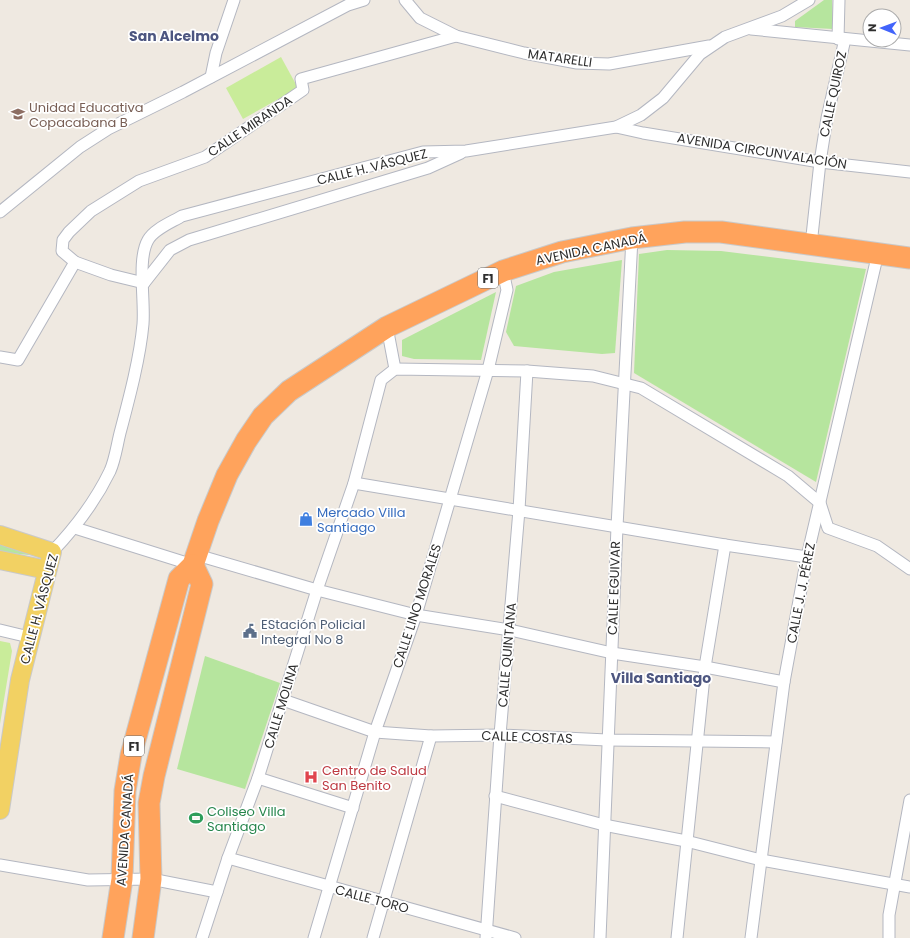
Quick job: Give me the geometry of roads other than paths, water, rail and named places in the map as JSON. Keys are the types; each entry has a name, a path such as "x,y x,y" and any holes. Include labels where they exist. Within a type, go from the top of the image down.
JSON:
{"highway":[{"name":"AVENIDA CANADÁ","path":"113,938 122,879 125,791 132,755 179,579 195,560 208,521 228,475 263,416 289,391 387,327 503,271 562,252 632,238 685,232 721,232 910,258"},
{"name":"AVENIDA CANADÁ","path":"144,938 151,879 149,803 154,776 202,584 195,560"}],"main road":[{"path":"0,535 52,552"},
{"name":"CALLE H. VÁSQUEZ","path":"0,810 20,680 29,637 52,552"},
{"path":"0,560 47,570"}],"street":[{"path":"211,77 216,53 234,0"},
{"path":"0,212 80,147 103,133 348,5 364,0"},
{"name":"MATARELLI","path":"405,0 420,18 456,36 524,53 585,63 609,64 712,46"},
{"path":"466,151 616,127 641,115 663,98 700,54 725,37 782,16 809,0"},
{"name":"CALLE QUIROZ","path":"811,245 820,162 841,39 839,0"},
{"path":"748,28 841,39 910,45"},
{"name":"CALLE MIRANDA","path":"74,262 62,250 63,240 76,224 91,211 139,181 205,157 303,90 301,79 456,36"},
{"name":"AVENIDA CIRCUNVALACIÓN","path":"616,127 643,133 820,162 910,172"},
{"name":"CALLE H. VÁSQUEZ","path":"144,283 170,250 189,240 428,168 466,151"},
{"name":"CALLE H. VÁSQUEZ","path":"52,552 75,528 91,505 110,469 129,400 143,324 144,283 141,258 148,239 182,216 423,152 466,151"},
{"name":"CALLE EGUIVAR","path":"600,938 617,527 626,384 632,238"},
{"name":"CALLE J. J. PÉREZ","path":"751,938 751,923 761,860 784,682 807,557 878,253"},
{"path":"0,357 18,360 74,262 111,275 144,283"},
{"name":"CALLE LINO MORALES","path":"314,938 375,732 416,615 488,370 507,290 503,271"},
{"path":"387,327 395,369 527,371 593,376 641,388 788,476 820,503 828,528 877,546 910,569"},
{"name":"CALLE MOLINA","path":"202,938 228,858 258,778 354,483 381,380 395,369"},
{"name":"CALLE QUINTANA","path":"486,934 495,796 519,510 527,371"},
{"path":"354,483 725,545 807,557"},
{"path":"75,528 195,560 416,615 510,630 612,653 705,667 784,682"},
{"path":"677,938 705,667 725,545"},
{"path":"0,630 29,637"},
{"name":"CALLE COSTAS","path":"283,700 375,732 431,736 500,735 608,740 776,742"},
{"path":"373,938 382,902 431,736"},
{"path":"258,778 352,808"},
{"path":"495,796 604,825 686,841 761,860 910,887"},
{"path":"889,938 889,915 910,800"},
{"name":"CALLE TORO","path":"228,858 382,902 486,934 515,938"},
{"path":"0,865 88,880 151,879 217,892"}],"place":[{"name":"Unidad Educativa Copacabana B","path":"18,114"},
{"name":"Mercado Villa Santiago","path":"306,519"},
{"name":"EStación Policial Integral No 8","path":"250,631"},
{"name":"Centro de Salud San Benito","path":"311,777"},
{"name":"Coliseo Villa Santiago","path":"196,818"}],"district":[{"name":"San Alcelmo","path":"174,36"},
{"name":"Villa Santiago","path":"661,678"}]}
